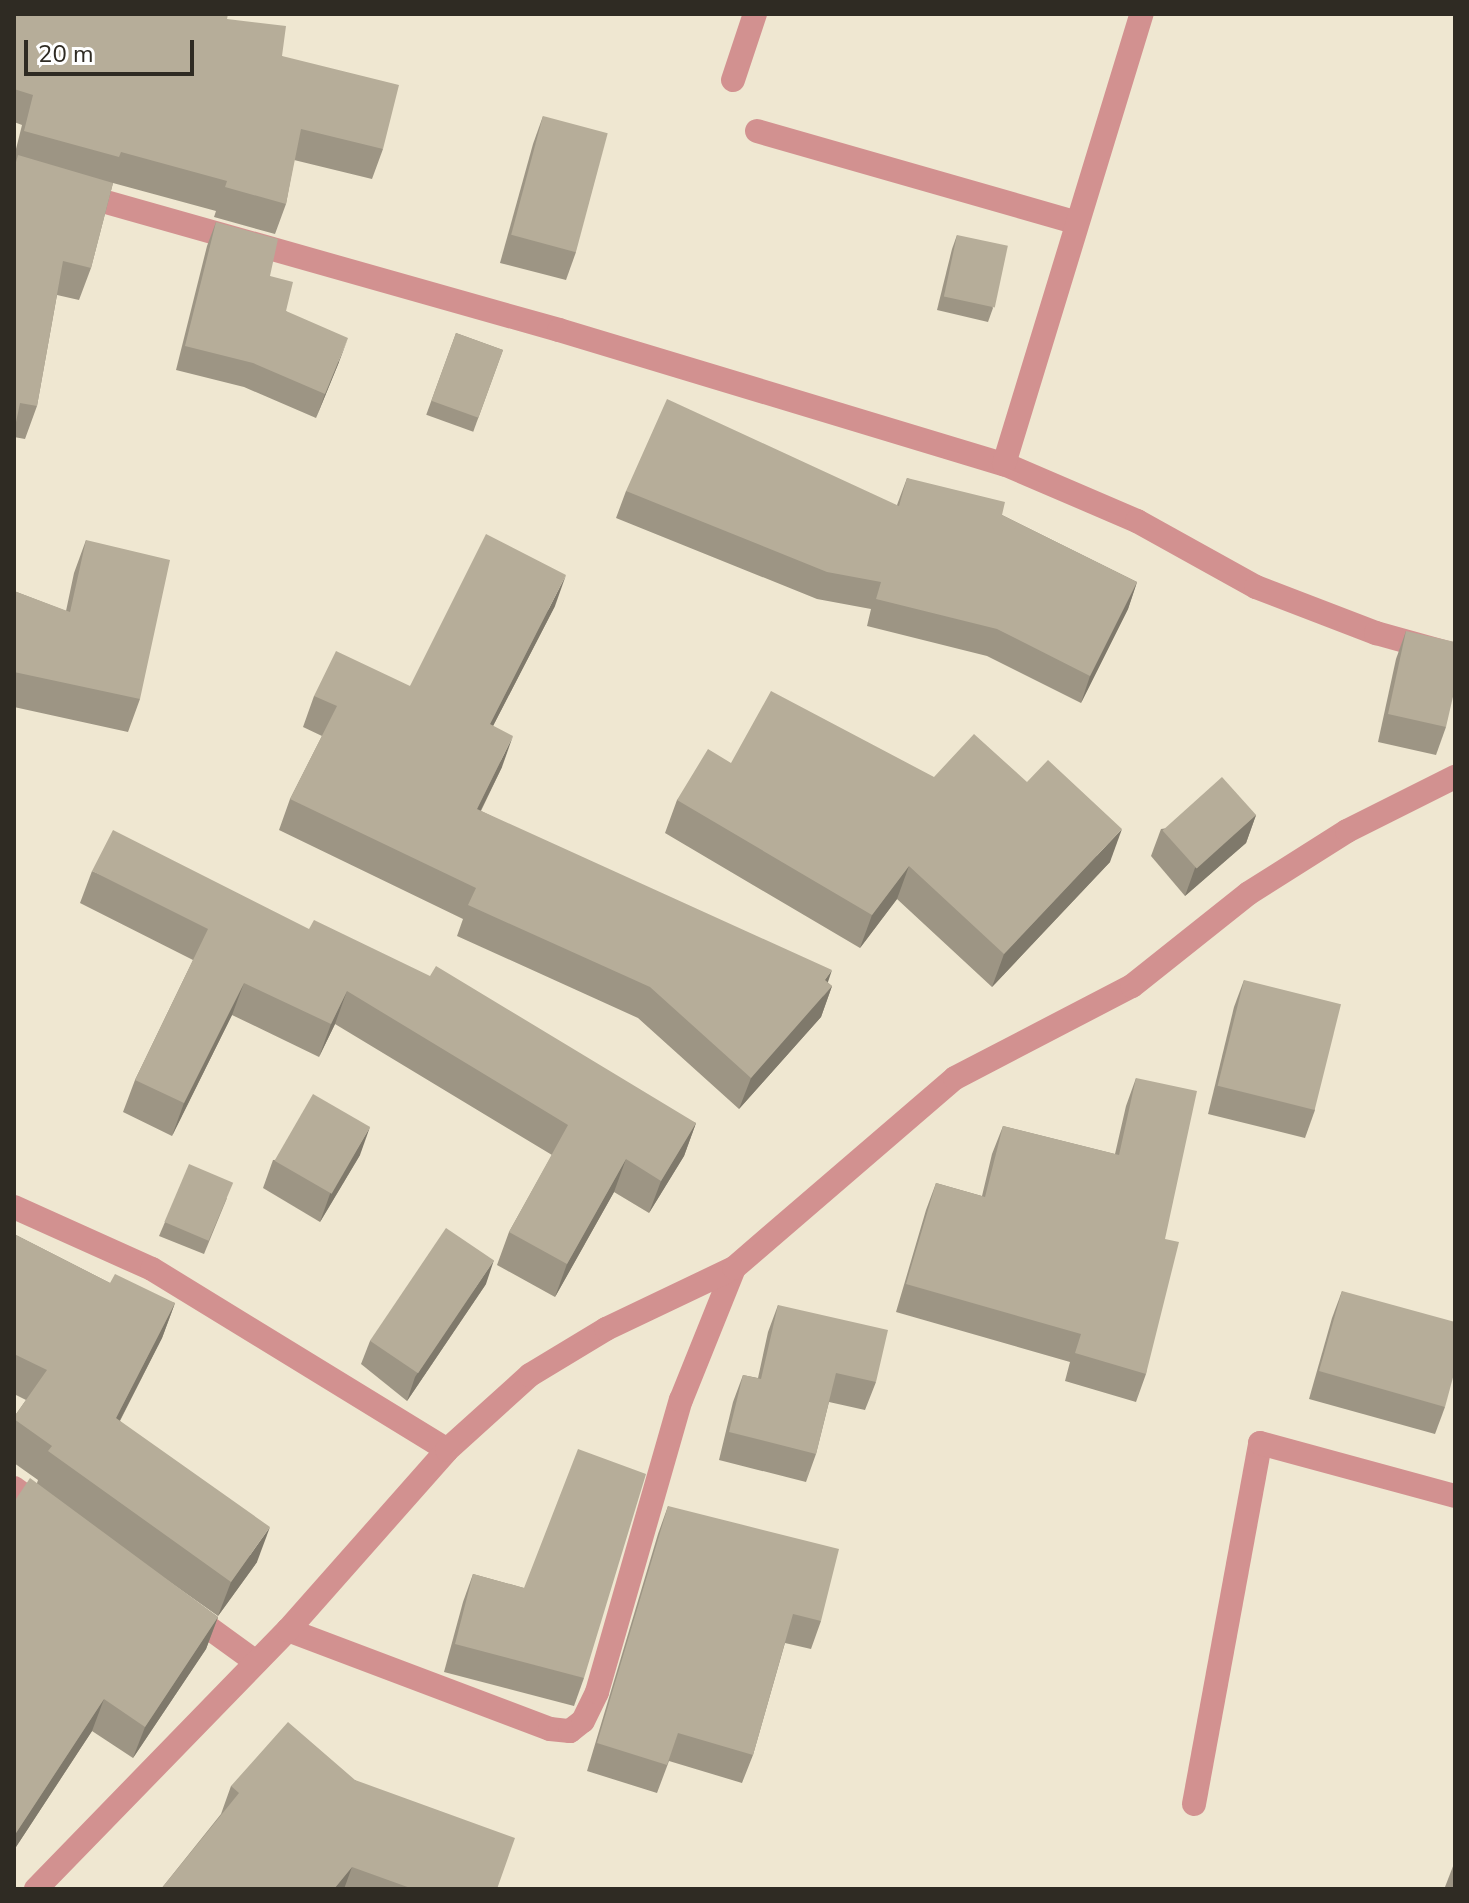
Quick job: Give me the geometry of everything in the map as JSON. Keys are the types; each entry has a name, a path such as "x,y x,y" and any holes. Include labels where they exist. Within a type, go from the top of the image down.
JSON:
{"street":[{"path":"733,80 755,14"},
{"path":"1004,464 1075,222 1142,14"},
{"path":"757,131 1075,222"},
{"path":"14,176 559,330 1004,464 1137,521 1256,587 1376,633 1455,655"},
{"path":"36,1889 288,1630 447,1450 530,1375 606,1329 734,1268 955,1078 1132,986 1249,893 1347,831 1455,777"},
{"path":"14,1207 152,1269 447,1450"},
{"path":"288,1630 550,1729 570,1731 583,1721 597,1692 681,1400 734,1268"},
{"path":"1194,1804 1260,1443 1455,1496"},
{"path":"14,1488 65,1524"},
{"path":"167,1597 256,1662"}],"building":[{"path":"14,14 228,14 227,19 286,26 282,56 399,85 383,149 301,129 286,204 225,187 227,181 121,152 119,157 24,131 33,95 14,89"},
{"path":"543,116 608,133 576,252 511,235"},
{"path":"18,155 113,183 91,268 63,261 37,406 20,403 14,432 14,169"},
{"path":"216,222 278,239 270,276 293,282 286,311 348,338 325,394 253,363 185,346"},
{"path":"957,235 1008,246 995,307 944,297"},
{"path":"456,333 503,350 478,418 431,401"},
{"path":"667,399 899,506 907,478 1005,502 1002,515 1137,582 1090,676 997,629 876,599 881,582 827,572 626,491"},
{"path":"486,534 566,575 490,724 513,736 477,809 832,970 825,980 832,986 751,1078 650,987 468,905 476,888 290,799 337,706 314,696 336,651 410,686"},
{"path":"86,540 170,560 140,699 14,672 14,591 70,612"},
{"path":"1406,631 1455,642 1455,688 1446,727 1388,714"},
{"path":"771,691 934,777 974,734 1027,782 1048,760 1122,829 1004,954 909,866 872,915 677,800 708,749 731,763"},
{"path":"1222,777 1256,815 1197,868 1163,831"},
{"path":"113,830 309,929 314,920 430,976 436,966 696,1123 661,1181 626,1159 567,1264 509,1232 568,1125 347,991 331,1024 244,983 184,1103 135,1080 208,929 92,871"},
{"path":"1244,980 1341,1004 1315,1110 1218,1086"},
{"path":"1136,1078 1197,1091 1165,1239 1179,1242 1146,1374 1075,1353 1081,1334 906,1284 936,1183 985,1197 1003,1126 1119,1155"},
{"path":"313,1094 370,1127 332,1194 275,1161"},
{"path":"189,1164 233,1183 209,1241 164,1222"},
{"path":"446,1228 494,1260 418,1373 370,1341"},
{"path":"14,1234 110,1283 115,1274 175,1303 116,1418 270,1527 231,1582 48,1451 52,1446 14,1419 47,1370 14,1354"},
{"path":"1342,1291 1455,1322 1455,1370 1445,1407 1319,1371"},
{"path":"778,1305 888,1330 876,1382 836,1373 816,1454 729,1432 743,1375 761,1379"},
{"path":"578,1449 646,1474 584,1678 455,1644 473,1574 524,1588"},
{"path":"30,1478 218,1617 145,1727 104,1699 16,1833 14,1502"},
{"path":"668,1506 839,1549 821,1621 793,1614 753,1755 678,1733 667,1765 597,1743"},
{"path":"288,1722 355,1780 515,1838 497,1889 413,1889 352,1867 334,1889 161,1889 239,1793 231,1786"}]}
